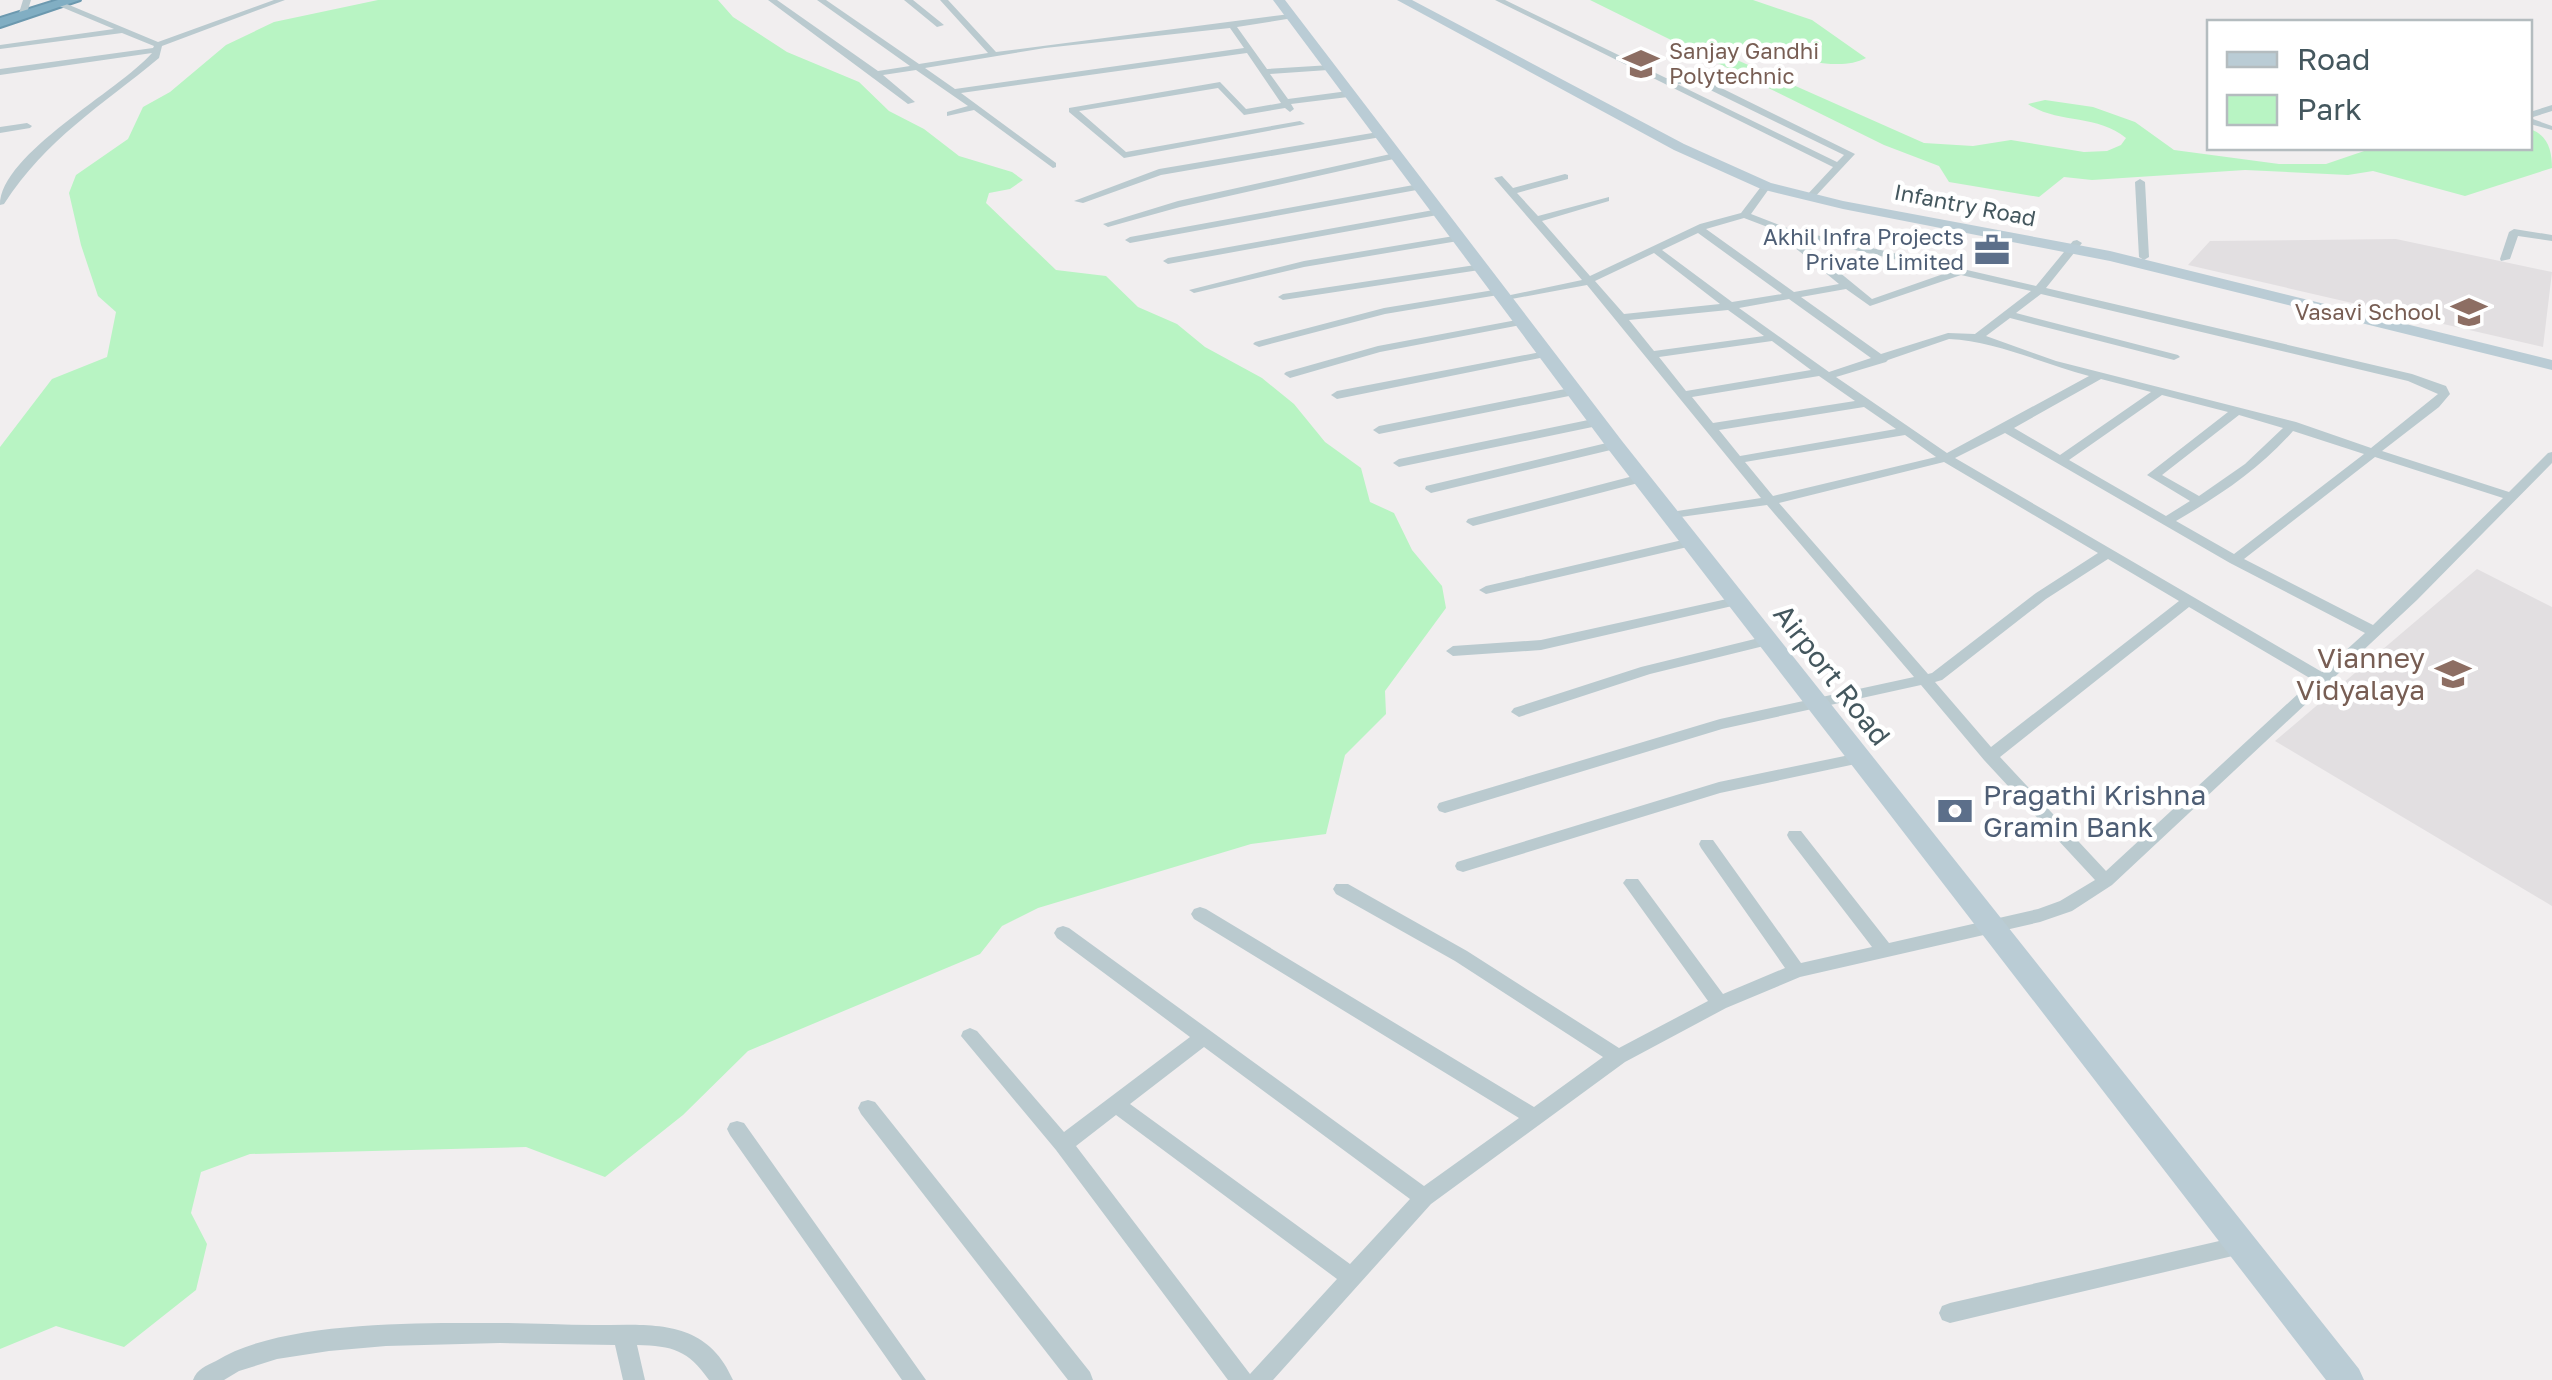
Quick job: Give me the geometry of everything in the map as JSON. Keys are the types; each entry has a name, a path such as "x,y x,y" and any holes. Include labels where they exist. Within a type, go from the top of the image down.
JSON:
{"highway":[{"path":"0,21 25,6 65,1"},
{"path":"0,21 65,1"}],"street":[{"path":"0,72 158,48 280,0"},
{"path":"772,0 911,102"},
{"path":"821,0 1053,166"},
{"path":"908,0 940,25"},
{"path":"944,0 994,54"},
{"name":"Infantry Road","path":"1403,0 1679,147 1766,186 2144,257 2552,355"},
{"name":"Infantry Road","path":"1416,0 1731,165 1810,194"},
{"path":"1504,2 1531,0"},
{"path":"65,1 158,48"},
{"path":"1504,2 1840,167"},
{"path":"876,74 994,54 1232,24 1284,8"},
{"name":"Airport Road","path":"1284,8 1615,446 2347,1380"},
{"path":"1232,24 1315,144"},
{"path":"0,47 124,30"},
{"path":"1101,40 1119,69"},
{"path":"0,202 19,172 56,132 128,81 156,56 158,48"},
{"path":"954,92 1248,50"},
{"path":"1200,57 1244,112 1348,94"},
{"path":"1266,72 1328,67"},
{"path":"1664,81 1695,79 1850,154 1810,194"},
{"path":"1141,177 1124,155 1072,110 1220,85"},
{"path":"950,114 975,107"},
{"path":"1124,155 1300,124"},
{"path":"0,130 27,126"},
{"path":"1080,200 1141,177 1378,135"},
{"path":"1108,224 1178,204 1395,156"},
{"path":"0,174 19,172"},
{"path":"1512,191 1565,177"},
{"path":"1499,178 1621,318 1708,428 1922,682 2106,881"},
{"path":"2140,182 2144,257"},
{"path":"1745,215 1766,186"},
{"path":"1130,240 1419,187"},
{"path":"1536,220 1605,199"},
{"path":"1168,261 1439,212"},
{"path":"1259,344 1384,310 1586,282 1699,228 1745,215 1788,231 2412,378 2442,389 2444,394 2435,404 2235,560"},
{"path":"1699,228 1882,360"},
{"path":"1788,231 1792,240 1864,301 1876,303 1960,272"},
{"path":"2505,259 2514,232 2552,238"},
{"path":"1194,290 1304,264 1460,238"},
{"path":"1978,337 2040,290 2075,246"},
{"name":"Infantry Road","path":"2075,246 2552,364"},
{"path":"1654,250 1772,338 1946,458 2322,679"},
{"path":"1283,296 1482,268"},
{"path":"1621,318 1730,306 1844,286"},
{"path":"2008,314 2174,357"},
{"path":"1290,374 1378,350 1522,322"},
{"path":"1682,396 1824,374 1882,360 1955,334 1978,337 2100,375 2238,410 2374,450 2512,497"},
{"path":"1649,355 1772,338"},
{"path":"1337,395 1546,354"},
{"path":"1671,516 1770,501 1946,458 2100,375"},
{"path":"2061,460 2160,390"},
{"path":"1379,430 1574,391"},
{"path":"1708,428 1866,403"},
{"path":"2201,502 2153,480 2153,476 2238,410"},
{"path":"1399,463 1598,422"},
{"path":"2166,520 2201,502 2276,444 2292,426"},
{"path":"2006,428 2235,560 2374,632"},
{"path":"1736,460 1907,432"},
{"path":"1432,489 1615,446"},
{"path":"1258,1380 1424,1198 1618,1056 1720,1002 1797,971 1995,928 2066,906 2106,881 2374,632 2552,456"},
{"path":"1473,522 1641,478"},
{"path":"1486,590 1691,542"},
{"path":"1445,806 1814,700 1922,682 1947,672 2040,596 2106,554"},
{"path":"1990,756 2188,601"},
{"path":"1453,651 1541,645 1736,602"},
{"path":"1519,712 1646,670 1767,641"},
{"path":"1463,866 1719,788 1858,758"},
{"path":"1795,835 1884,950"},
{"path":"1707,844 1797,971"},
{"path":"1632,883 1720,1002"},
{"path":"1342,889 1460,956 1618,1056"},
{"path":"1200,914 1534,1116"},
{"path":"1063,933 1424,1198"},
{"path":"970,1036 1063,1144 1241,1380"},
{"path":"1063,1144 1205,1036"},
{"path":"1117,1106 1350,1276"},
{"path":"868,1108 1082,1380"},
{"path":"737,1129 915,1380"},
{"path":"1950,1312 2241,1244"},
{"path":"204,1380 228,1363 252,1356 386,1334 466,1330 624,1336 688,1343 702,1353 722,1380"},
{"path":"624,1336 634,1380"}],"shaded area":[{"name":"Vasavi School","path":"2396,239 2552,272 2543,347 2188,265 2210,241"},
{"name":"Vianney Vidyalaya","path":"2477,569 2552,607 2552,906 2275,741"}],"green space":[{"path":"378,0 718,0 733,17 787,52 859,82 889,111 924,129 959,156 1012,172 1023,180 1010,189 989,193 986,203 1056,270 1106,276 1138,307 1177,324 1205,347 1262,378 1294,404 1325,442 1361,468 1370,502 1394,513 1412,550 1442,586 1446,608 1385,691 1386,714 1345,755 1326,834 1251,844 1038,908 1002,926 980,954 748,1051 683,1115 605,1177 526,1147 250,1154 201,1172 191,1213 207,1244 196,1290 124,1347 56,1326 0,1349 0,447 52,379 107,357 116,312 98,296 69,193 76,175 128,139 143,107 170,92 226,45 274,22"},
{"path":"1590,0 1753,0 1812,20 1866,58 1853,63 1823,63 1746,47 1736,53 1737,60 1924,143 1973,146 2011,140 2084,152 2107,151 2126,138 2103,125 2051,114 2028,104 2045,100 2093,107 2135,122 2174,150 2279,164 2326,164 2367,150 2532,150 2532,130 2548,144 2552,168 2465,196 2373,171 2348,175 2245,170 2092,180 2064,177 2039,197 1949,182 1939,166 1884,145"}],"place":[{"name":"Sanjay Gandhi Polytechnic","path":"1641,64"},
{"name":"Akhil Infra Projects Private Limited","path":"1992,250"},
{"name":"Vasavi School","path":"2469,312"},
{"name":"Vianney Vidyalaya","path":"2453,674"},
{"name":"Pragathi Krishna Gramin Bank","path":"1955,811"}]}
